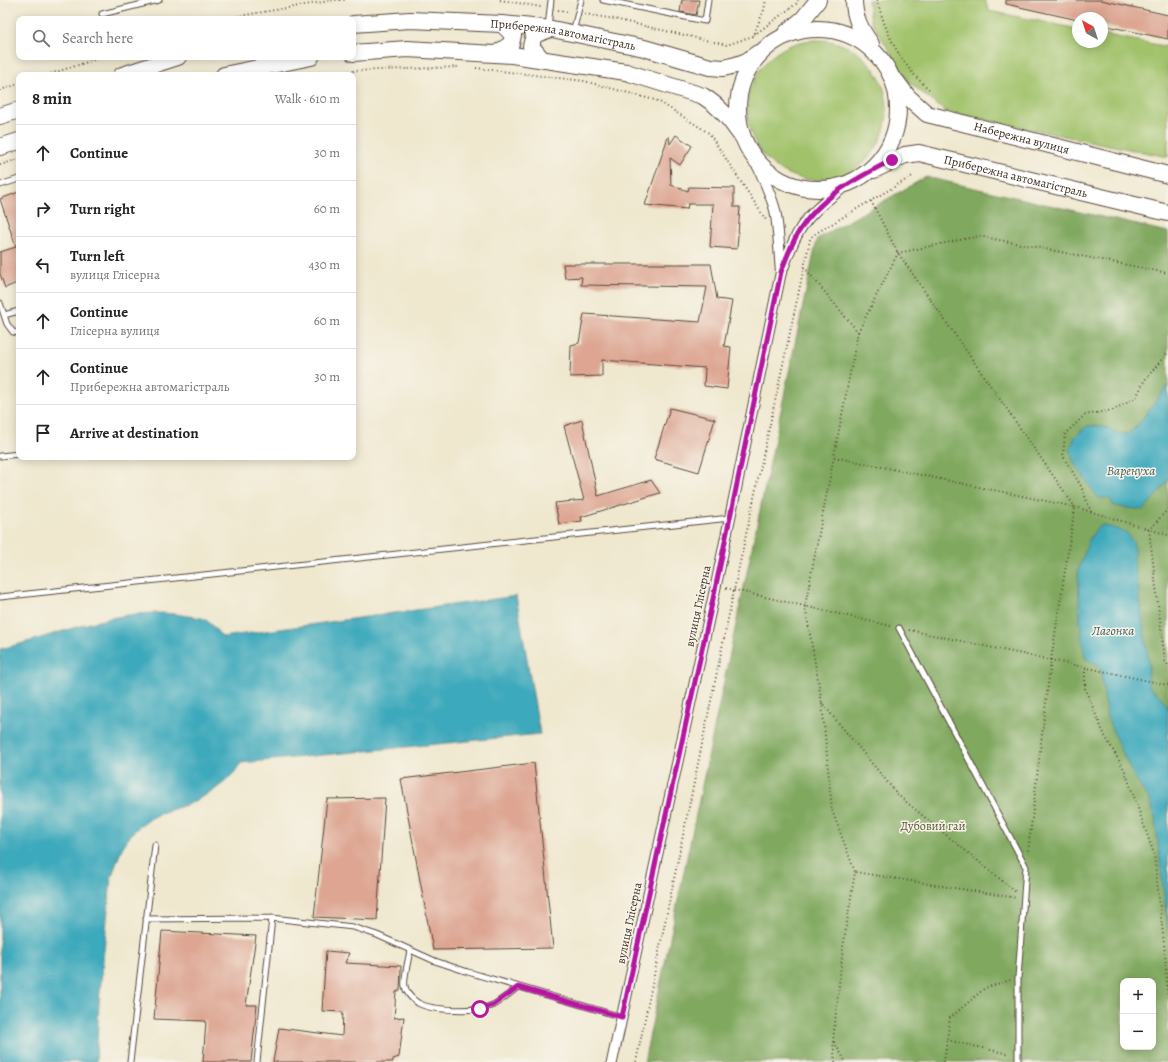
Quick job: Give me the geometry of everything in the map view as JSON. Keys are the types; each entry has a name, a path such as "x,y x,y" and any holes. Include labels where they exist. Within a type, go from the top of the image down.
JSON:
{"main road":[{"path":"780,38 803,19 818,0"},
{"path":"854,0 854,10 858,24 882,59"},
{"name":"Прибережна автомагістраль","path":"356,24 410,20 502,24 550,28 644,48 710,67 723,68 747,61 780,38 798,31 816,28 835,30 853,36 863,42 882,59 891,74 897,92 899,110 896,129 890,146 879,161 865,174"},
{"path":"496,54 512,44 513,35 502,24"},
{"path":"541,58 531,46 534,35 550,28"},
{"name":"Прибережна автомагістраль","path":"356,53 407,49 496,54 541,58 626,72 704,96 724,113 754,157 780,180 797,186 820,189 832,188 849,183 905,155 919,153 1168,213"},
{"name":"Прибережна автомагістраль","path":"745,142 739,122 738,102 742,82 751,64 764,49"},
{"path":"131,72 169,60"},
{"path":"238,72 296,60"},
{"name":"Набережна вулиця","path":"891,74 908,98 927,114 1168,175"},
{"path":"0,116 16,111"},
{"path":"0,147 16,142"}],"street":[{"name":"вулиця Глісерна","path":"612,1062 730,518 781,272 778,226 775,209 754,157"},
{"path":"781,272 798,233 806,221 827,200 849,183"}],"lane":[{"path":"102,14 159,0"},
{"path":"550,28 551,0"},
{"path":"573,33 581,0"},
{"path":"603,0 705,21 708,0"},
{"path":"0,185 16,180"},
{"path":"0,303 6,324 13,332 16,332"},
{"path":"4,315 16,312"},
{"path":"0,456 16,454"},
{"path":"0,597 730,518"},
{"path":"899,628 1026,867 1018,978 1018,1062"},
{"path":"130,1062 156,845"},
{"path":"146,919 272,918 353,928 400,944 410,950 441,963 622,1017"},
{"path":"257,1062 272,918"},
{"path":"410,950 404,985 409,996 418,1003 434,1008 466,1010 480,1009 493,1005 518,987"}],"path":[{"path":"239,16 335,0 347,0"},
{"path":"500,0 614,19 727,45 753,36 796,4 798,0"},
{"path":"753,36 764,10 766,0"},
{"path":"877,0 883,23 899,55 918,80 929,89"},
{"path":"56,72 94,60"},
{"path":"346,72 465,67"},
{"path":"473,68 584,81 658,101 709,133 767,222"},
{"path":"0,90 16,85"},
{"path":"0,165 16,160"},
{"path":"636,1062 734,590 810,240 813,235 914,175"},
{"path":"871,201 898,253 1075,507 1051,660 1026,867"},
{"path":"898,253 979,236 1168,273"},
{"path":"835,1062 833,1041 842,947 855,872 832,810 822,703 805,606 858,332 898,253"},
{"path":"804,267 858,332"},
{"path":"1091,512 1081,486 1062,456 1065,434 1084,415 1112,410 1136,398 1144,381 1168,352"},
{"path":"834,457 1075,507 1168,535"},
{"path":"1168,509 1149,530 1165,661 1168,665"},
{"path":"1168,685 1085,668 1086,689 1105,736 1124,771 1154,854 1165,953 1168,998"},
{"path":"822,703 899,796 1024,899"},
{"path":"855,872 1024,899"},
{"path":"944,1062 950,1018 985,988 1018,978"},
{"path":"947,1040 1018,1056"},
{"path":"833,1041 846,1062"}],"green space":[{"path":"868,0 985,0 989,11 1072,28 1072,48 1108,48 1108,35 1168,47 1168,157 946,112 909,82 871,21"},
{"path":"824,40 850,48 871,66 882,83 886,96 886,124 882,137 875,149 861,164 844,175 831,179 810,180 784,172 763,154 752,137 748,124 747,103 755,77 773,56 790,45 803,41"},
{"name":"Дубовий гай","path":"926,177 1168,232 1168,1062 644,1062 817,239"}],"water":[{"name":"Варенуха","path":"1168,385 1168,481 1144,510 1114,506 1109,498 1098,498 1073,461 1070,448 1075,437 1087,426 1102,426 1117,433 1128,434 1137,426"},
{"name":"Лагонка","path":"1103,525 1126,532 1134,543 1134,560 1149,664 1148,686 1163,699 1168,708 1168,929 1155,818 1150,800 1135,779 1107,717 1100,666 1085,658 1080,621 1078,571 1089,540 1097,528"},
{"path":"516,596 540,734 241,763 231,777 213,791 189,804 161,813 146,821 133,832 122,848 111,878 99,1002 96,1062 0,1062 0,649 93,622 140,614 164,613 202,618 223,637"}],"building":[{"path":"682,0 699,0 696,15 680,12"},
{"path":"1006,0 1101,0 1168,15 1168,39 1108,26 1108,12 1072,12 1072,19 1006,4"},
{"path":"676,135 692,146 680,165 670,158 671,185 688,191 689,187 734,188 734,207 740,207 737,249 710,247 713,204 688,204 687,209 645,205 668,137 670,144"},
{"path":"16,193 16,247 0,199"},
{"path":"16,247 16,283 5,288 0,274 0,252"},
{"path":"563,264 711,264 717,299 732,301 724,346 731,347 727,389 704,386 705,368 602,360 602,376 570,377 571,345 579,343 584,314 700,322 707,287 581,285 582,277 565,278"},
{"path":"670,408 715,419 699,472 654,459"},
{"path":"582,420 598,496 651,480 660,493 581,517 582,521 559,524 555,503 584,500 564,426"},
{"path":"534,763 553,948 433,950 401,779"},
{"path":"385,798 377,920 314,917 327,799"},
{"path":"162,931 256,936 246,1005 257,1005 251,1062 203,1062 206,1021 154,1019"},
{"path":"326,951 349,953 345,963 401,966 400,990 396,992 394,1018 404,1017 399,1057 393,1059 393,1062 273,1062 279,1028 342,1036 343,1012 322,1011"}],"route":[{"path":"480,1009 493,1005 518,987 622,1017 716,585 781,272 798,233 814,212 849,183 892,160"}]}
